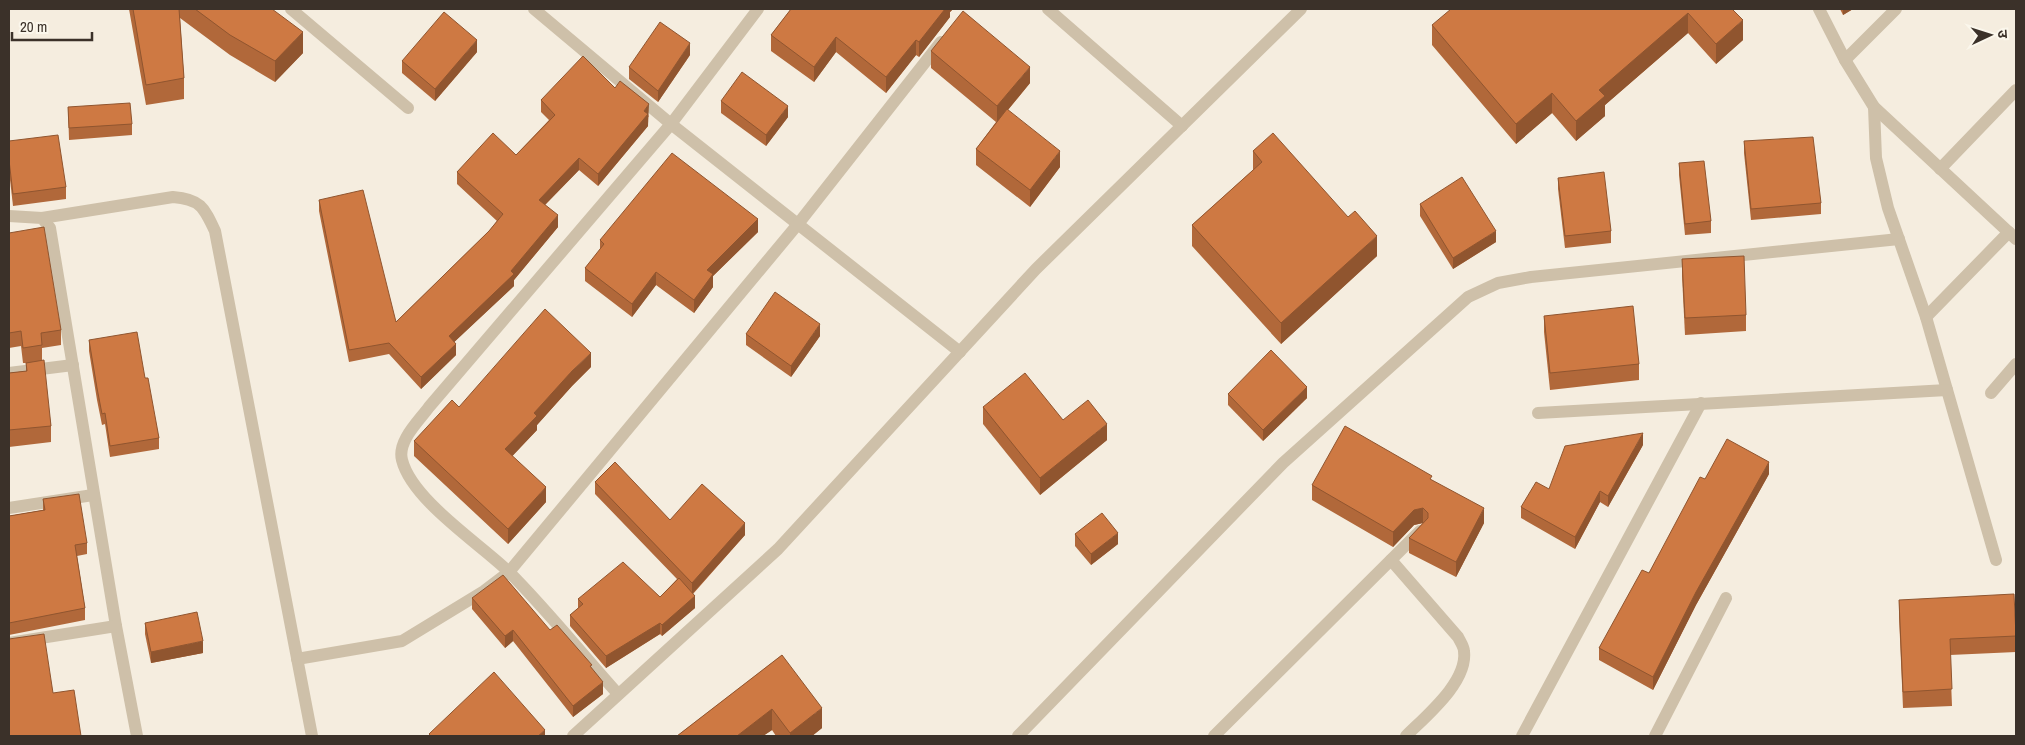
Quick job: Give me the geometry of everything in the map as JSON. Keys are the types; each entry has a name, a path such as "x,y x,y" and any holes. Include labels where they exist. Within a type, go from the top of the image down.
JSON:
{"street":[{"path":"291,9 408,108"},
{"path":"534,9 671,124 960,352"},
{"path":"618,694 509,572 434,506 408,476 401,458 403,443 429,407 671,124 758,9"},
{"path":"1048,9 1182,126"},
{"path":"573,736 778,549 1036,269 1301,9"},
{"path":"1819,9 1845,60 1874,107 2013,236 1926,317"},
{"path":"1845,60 1896,9"},
{"path":"297,659 402,641 484,591 509,572 798,224 949,32"},
{"path":"1940,169 2016,90"},
{"path":"1874,107 1876,158 1888,208 1926,317 1996,560"},
{"path":"9,216 42,218 173,197 190,198 206,209 214,231 312,736"},
{"path":"42,218 50,228 116,626 137,736"},
{"path":"1018,736 1284,463 1468,297 1498,283 1531,276 1899,239"},
{"path":"1992,393 2016,364"},
{"path":"9,373 73,365"},
{"path":"1538,413 1947,390"},
{"path":"1522,736 1701,403"},
{"path":"9,508 94,495"},
{"path":"1214,736 1420,531"},
{"path":"1391,560 1458,637 1464,651 1462,669 1450,692 1406,736"},
{"path":"1655,736 1726,598"},
{"path":"9,643 116,626"}],"building":[{"path":"133,9 179,9 184,78 146,85"},
{"path":"195,9 272,9 303,32 275,61 230,35"},
{"path":"791,9 945,9 919,42 916,40 886,77 836,37 814,67 771,35"},
{"path":"1451,9 1732,9 1743,20 1716,44 1688,13 1599,90 1605,96 1576,121 1552,93 1516,124 1432,25"},
{"path":"963,11 1030,67 997,106 931,51"},
{"path":"444,12 477,40 435,89 402,61"},
{"path":"660,22 690,43 658,91 629,67"},
{"path":"583,56 615,88 620,81 649,104 644,111 648,114 598,174 579,158 539,200 558,215 511,271 514,274 449,336 456,344 421,377 389,343 349,350 319,200 363,190 396,322 489,231 503,214 457,172 493,133 516,155 555,115 541,100"},
{"path":"742,72 788,106 766,135 721,101"},
{"path":"130,103 132,124 69,128 68,107"},
{"path":"1007,109 1060,151 1030,190 976,149"},
{"path":"1273,133 1348,217 1355,211 1377,236 1281,323 1192,225 1262,162 1253,151"},
{"path":"58,135 66,187 13,194 9,141"},
{"path":"1813,137 1821,203 1751,209 1744,141"},
{"path":"672,153 758,219 707,270 713,274 694,300 656,272 632,304 585,268 604,244 600,240"},
{"path":"1704,161 1711,221 1685,224 1679,163"},
{"path":"1604,172 1611,231 1565,236 1558,178"},
{"path":"1462,177 1496,231 1453,258 1420,204"},
{"path":"44,227 61,330 41,333 42,345 23,348 21,331 9,333 9,233"},
{"path":"1744,256 1746,315 1685,318 1682,259"},
{"path":"775,292 820,324 791,366 746,334"},
{"path":"1633,306 1639,364 1550,373 1544,316"},
{"path":"545,309 591,353 534,413 537,416 505,449 546,487 508,529 414,441 452,400 459,407"},
{"path":"137,332 145,378 148,378 159,438 110,446 105,413 102,414 89,340"},
{"path":"1271,350 1307,387 1263,430 1228,394"},
{"path":"44,360 51,426 9,430 9,373 27,371 26,363"},
{"path":"1025,373 1063,420 1088,400 1107,424 1040,478 983,407"},
{"path":"1345,426 1432,476 1430,479 1484,508 1456,562 1409,538 1428,518 1428,513 1423,508 1414,510 1393,532 1312,485"},
{"path":"1643,433 1608,496 1600,491 1575,537 1521,507 1536,482 1549,489 1565,446"},
{"path":"1727,439 1769,462 1696,592 1653,677 1599,648 1642,570 1649,573 1700,477 1705,479"},
{"path":"615,462 670,520 702,484 745,523 692,583 595,482"},
{"path":"79,494 87,543 75,545 85,608 9,623 9,516 45,510 43,499"},
{"path":"1102,513 1118,533 1091,554 1075,534"},
{"path":"623,562 660,597 679,578 695,596 662,625 660,623 606,656 570,615 583,604 578,599"},
{"path":"503,575 550,630 557,625 592,665 590,666 603,682 573,706 513,630 505,636 472,598"},
{"path":"2014,594 2016,636 1950,639 1952,689 1903,692 1899,600"},
{"path":"197,612 203,641 151,652 145,623"},
{"path":"44,634 53,693 74,690 81,736 9,736 9,639"},
{"path":"782,655 822,708 790,733 772,709 737,736 677,736"},
{"path":"494,672 545,730 538,736 431,736 429,734"}]}
